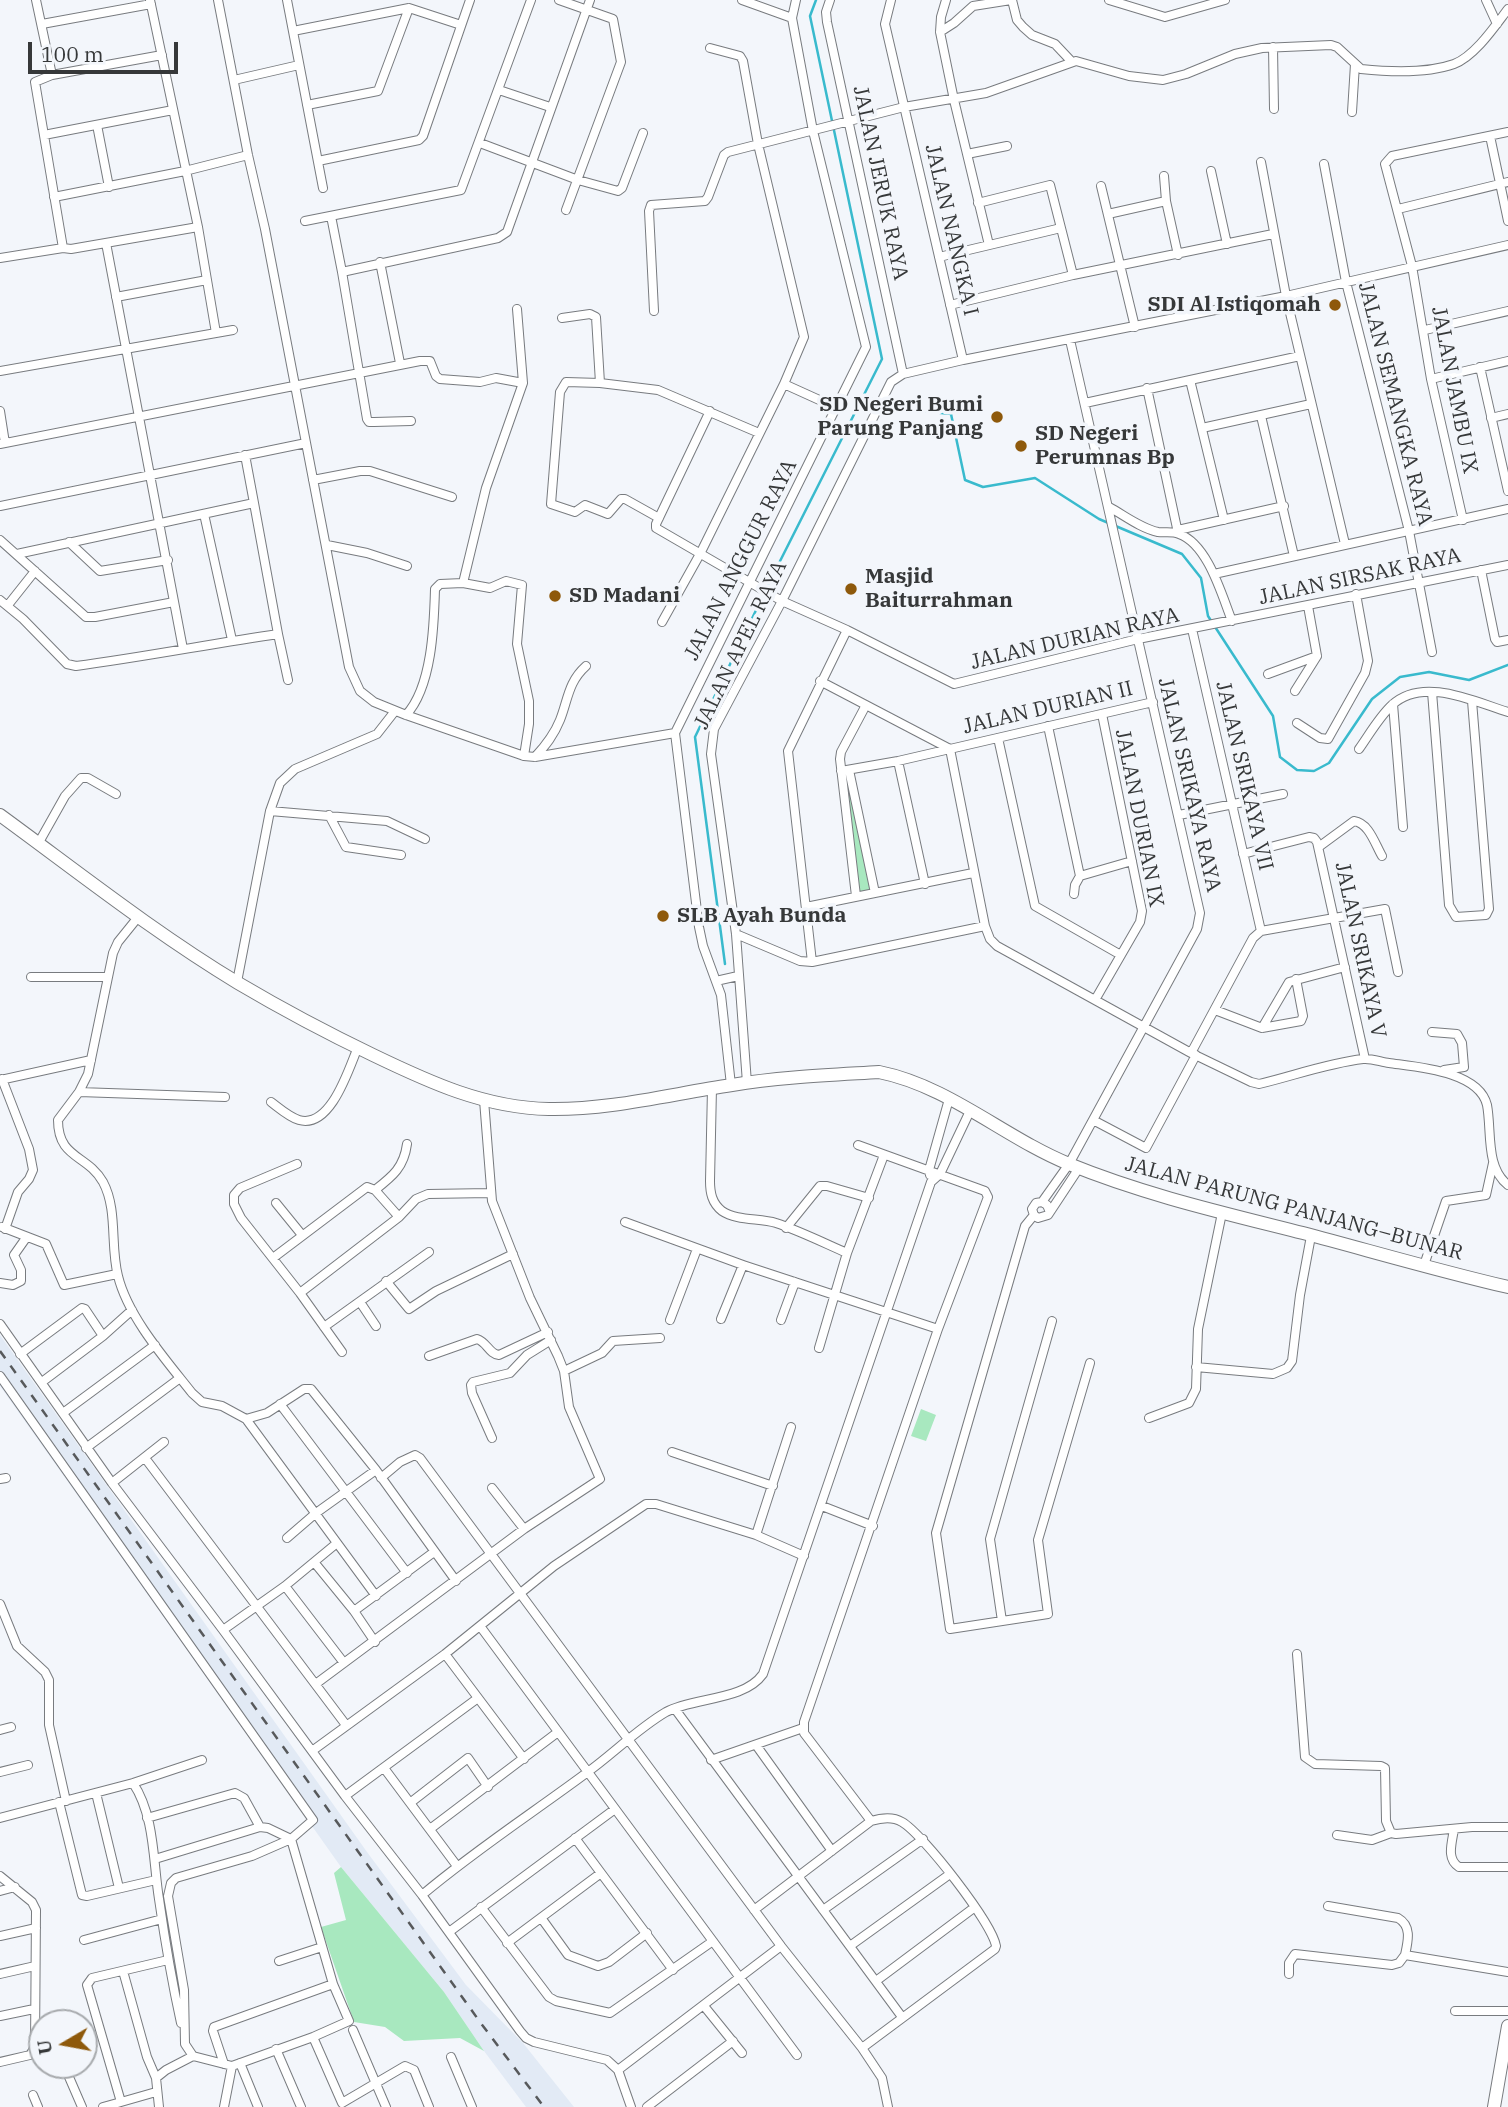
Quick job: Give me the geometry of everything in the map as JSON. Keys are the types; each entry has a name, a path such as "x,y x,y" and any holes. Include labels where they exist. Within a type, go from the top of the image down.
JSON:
{"main road":[{"name":"JALAN PARUNG PANJANG–BUNAR","path":"0,815 139,916 237,982 292,1014 417,1076 484,1100 547,1109 589,1108 747,1083 879,1072 896,1076 948,1099 1026,1143 1074,1166 1185,1204 1508,1287"},
{"path":"1489,1282 1508,1292"},
{"path":"1494,2107 1508,2026"}],"street":[{"path":"37,0 51,75"},
{"path":"218,0 296,386 349,667 355,684 367,698 395,711 524,756 535,757 675,733 699,927 721,995 732,1085"},
{"path":"287,0 323,188"},
{"path":"318,162 419,140 423,136 470,0"},
{"path":"305,220 461,190 531,0"},
{"path":"559,0 613,19 621,62 566,209"},
{"path":"341,272 503,236 507,232 590,0"},
{"path":"742,0 792,18 796,0"},
{"name":"JALAN JERUK RAYA","path":"830,0 826,12 827,22 902,374"},
{"name":"JALAN NANGKA I","path":"891,0 885,24 963,360"},
{"path":"946,0 940,32 989,245"},
{"path":"940,32 973,6 1012,0 1017,20 1023,27 1032,35 1055,44 1072,62"},
{"path":"1109,0 1165,18 1225,0"},
{"path":"1486,0 1497,24"},
{"path":"42,24 150,2 198,227 216,333"},
{"path":"293,31 409,8 461,25"},
{"path":"307,105 379,91 409,8"},
{"path":"654,311 649,211 651,205 705,201 724,155 904,107 986,93 1072,62 1083,62 1129,76 1163,80 1186,74 1235,54 1273,47 1331,45 1337,47 1361,69 1413,71 1455,64 1479,44 1508,9"},
{"name":"JALAN ANGGUR RAYA","path":"675,733 866,347 792,18"},
{"path":"1273,47 1274,109"},
{"path":"662,622 700,554 784,384 804,337 758,144 742,58 710,48"},
{"path":"63,248 34,86 39,79 51,75 162,55"},
{"path":"1352,112 1355,64"},
{"path":"233,80 299,65"},
{"path":"499,90 551,107"},
{"path":"44,135 173,110"},
{"path":"97,125 109,187"},
{"path":"480,143 578,180 618,191 622,188 643,132"},
{"path":"1508,132 1490,136 1504,183 1508,221"},
{"name":"JALAN JAMBU IX","path":"1462,520 1431,379 1412,266 1385,164 1388,158 1490,136"},
{"path":"967,154 1007,146"},
{"path":"54,197 185,171 248,155"},
{"path":"1261,162 1286,296 1345,544"},
{"name":"JALAN SEMANGKA RAYA","path":"1324,164 1346,282 1409,531 1432,652"},
{"path":"1211,171 1227,244"},
{"path":"1164,176 1166,201 1178,255"},
{"path":"1398,209 1504,183"},
{"path":"978,203 1048,184 1052,187 1073,275"},
{"path":"1101,186 1135,327"},
{"path":"1108,214 1166,201"},
{"path":"331,216 369,422 411,421"},
{"path":"0,258 198,227"},
{"path":"939,257 1061,228"},
{"path":"950,305 1073,275 1273,234"},
{"path":"106,243 183,649"},
{"path":"902,374 1286,296 1508,245"},
{"path":"380,262 400,363"},
{"path":"116,297 207,280"},
{"path":"463,583 486,488 523,383 517,309"},
{"path":"1424,330 1508,311"},
{"path":"562,318 590,314 596,317 600,383"},
{"path":"0,371 233,330"},
{"path":"1070,340 1110,510 1158,532 1178,531 1284,506"},
{"path":"1085,403 1300,355"},
{"path":"0,411 3,443 400,363 430,361 440,379 480,382 496,378 523,383"},
{"path":"1431,379 1508,361"},
{"path":"1480,367 1491,418 1504,459 1508,491"},
{"name":"JALAN APEL RAYA","path":"747,1083 736,934 711,741 714,729 782,601 884,395 891,382 902,374"},
{"path":"1190,380 1224,520"},
{"path":"710,411 659,518 623,498 608,514 587,505 576,512 551,504 560,392 566,382 659,390 710,411 759,433"},
{"path":"784,384 837,408"},
{"path":"1147,388 1178,531 1195,545 1214,574 1231,621"},
{"path":"1202,428 1311,404"},
{"path":"1491,418 1508,414"},
{"path":"1261,416 1294,556"},
{"path":"0,506 306,443"},
{"path":"245,455 288,680"},
{"path":"313,480 370,471 452,497"},
{"path":"17,554 254,503"},
{"path":"1214,574 1508,509"},
{"name":"JALAN SRIKAYA RAYA","path":"1074,1166 1093,1120 1198,929 1200,913 1110,510"},
{"path":"204,514 232,640"},
{"name":"JALAN DURIAN RAYA","path":"659,518 656,524 660,532 757,587 954,684 1138,639 1220,624"},
{"path":"0,540 82,615 90,618 174,602"},
{"path":"69,542 100,571 167,560"},
{"path":"327,545 367,553 407,566"},
{"name":"JALAN SIRSAK RAYA","path":"1220,624 1508,565"},
{"path":"1481,570 1495,639 1497,642 1508,640"},
{"path":"34,571 4,602 71,666 149,657 232,640 278,634"},
{"path":"405,715 418,699 425,672 435,620 435,589 440,584 463,583 489,588 506,581 522,585 517,644 528,701 529,724 524,756"},
{"path":"1297,723 1320,738 1328,739 1365,673 1368,661 1356,594"},
{"path":"1295,691 1317,656 1308,606"},
{"name":"JALAN SRIKAYA VII","path":"1195,628 1231,805 1261,932"},
{"path":"812,962 788,751 847,630"},
{"path":"1268,674 1317,656"},
{"path":"535,757 554,732 571,684 586,666"},
{"name":"JALAN DURIAN II","path":"820,681 950,749"},
{"path":"1432,692 1449,905 1456,917 1465,918 1486,915 1489,909 1472,701"},
{"path":"1359,749 1393,704 1414,695 1453,693 1508,712"},
{"name":"JALAN DURIAN II","path":"845,771 1153,702"},
{"path":"1393,704 1403,827"},
{"path":"866,705 841,752 875,893"},
{"path":"237,982 275,792 286,776 311,761 369,739 384,727 395,711"},
{"name":"JALAN DURIAN IX","path":"1095,1000 1142,917 1102,714"},
{"path":"1048,726 1080,876 1074,894"},
{"path":"998,738 1035,906 1119,954"},
{"path":"950,749 985,926 990,939 997,946 1194,1054 1259,1084 1366,1059 1429,1071 1464,1067 1462,1043 1457,1034 1432,1032"},
{"path":"898,761 925,884"},
{"path":"845,771 856,897"},
{"path":"38,844 65,796 81,778 88,778 116,794"},
{"path":"1179,815 1283,793"},
{"path":"270,811 387,821 425,839"},
{"path":"329,816 346,847 401,855"},
{"path":"1320,846 1358,821 1364,825 1382,856"},
{"name":"JALAN SRIKAYA V","path":"1243,853 1309,837 1314,838 1320,846 1366,1059"},
{"path":"1080,876 1132,861"},
{"path":"806,907 974,873"},
{"path":"1093,1120 1146,1148 1253,938 1261,932 1385,909 1398,972"},
{"path":"139,916 118,942 88,1074 79,1092 58,1120 59,1136 67,1150 103,1182 110,1203 117,1275 132,1310 155,1345 202,1402 222,1406 246,1419 376,1596"},
{"path":"736,934 800,961 812,962 985,926"},
{"path":"1262,1028 1285,986 1296,979 1345,967"},
{"path":"716,981 738,976"},
{"path":"31,977 108,977"},
{"path":"1215,1010 1262,1028 1303,1019 1296,979"},
{"path":"271,1102 297,1119 309,1121 318,1117 340,1090 358,1047"},
{"path":"91,1060 1,1079 29,1149 33,1170 18,1192 2,1228 39,1241 49,1248 64,1285 117,1275"},
{"path":"1441,1071 1468,1082 1484,1097 1493,1163 1500,1179 1508,1185"},
{"path":"712,1088 711,1194 722,1210 732,1215 776,1223 847,1253"},
{"path":"79,1092 225,1097"},
{"path":"422,1895 457,1866 588,1773 665,1713 743,1689 757,1682 768,1664 888,1314 931,1182 929,1170 948,1099"},
{"path":"317,1683 524,1529 600,1479 569,1406 564,1371 535,1309 490,1193 484,1100"},
{"path":"931,1182 940,1174 970,1111"},
{"path":"375,1190 399,1169 407,1144"},
{"path":"858,1145 985,1191 988,1197 938,1329 803,1728 804,1733 871,1821"},
{"path":"819,1348 847,1253 884,1156"},
{"path":"1424,1265 1446,1201 1486,1195 1493,1163"},
{"path":"297,1164 240,1188 234,1195 234,1205 241,1219 300,1293 342,1352"},
{"path":"1042,1202 1074,1166"},
{"path":"1034,1215 1044,1218 1074,1166"},
{"path":"786,1228 820,1186 869,1198"},
{"path":"273,1258 364,1189 371,1187 375,1190 398,1217"},
{"path":"300,1293 423,1195 490,1193"},
{"path":"1034,1215 1032,1209 1035,1203 1042,1202 1049,1210"},
{"path":"276,1203 302,1235"},
{"path":"1149,1418 1189,1403 1196,1389 1201,1308 1222,1213"},
{"path":"1034,1215 1025,1226 936,1533 950,1629 1048,1614 1038,1540 1090,1363"},
{"path":"625,1222 743,1265 938,1329"},
{"path":"1196,1367 1273,1374 1287,1368 1292,1361 1311,1236"},
{"path":"0,1283 13,1285 21,1281 21,1270 15,1255 26,1238"},
{"path":"670,1320 697,1249"},
{"path":"324,1327 429,1252"},
{"path":"386,1281 410,1309 436,1291 513,1254"},
{"path":"721,1320 743,1265"},
{"path":"781,1320 795,1282"},
{"path":"360,1302 376,1326"},
{"path":"20,1354 82,1308 103,1336"},
{"path":"41,1382 103,1336 132,1310"},
{"path":"1002,1621 990,1539 1052,1321"},
{"path":"0,1324 86,1448 422,1895 526,2038 607,2060 618,2070 631,2107"},
{"path":"429,1356 477,1339 482,1340 493,1353 499,1355 549,1336"},
{"path":"492,1438 471,1385 473,1382 510,1373 549,1336"},
{"path":"564,1371 602,1353 613,1341 660,1338"},
{"path":"64,1413 155,1345"},
{"path":"0,1376 313,1820 291,1839 223,1866 182,1875 171,1883 168,1896 184,1990 185,2044"},
{"path":"86,1448 180,1378"},
{"path":"246,1419 262,1415 304,1389 311,1389 378,1474 456,1581"},
{"path":"280,1404 407,1573"},
{"path":"756,1535 790,1427"},
{"path":"112,1483 164,1442"},
{"path":"672,1452 773,1486"},
{"path":"287,1538 316,1513 346,1493 408,1457 415,1455 420,1458 754,1910 862,2048 882,2078 888,2107"},
{"path":"145,1458 346,1724"},
{"path":"492,1488 524,1529"},
{"path":"312,1751 445,1654 554,1566 646,1504 656,1504 756,1535 804,1556"},
{"path":"822,1506 873,1526"},
{"path":"223,1630 285,1586 337,1543"},
{"path":"354,1611 435,1552"},
{"path":"314,1562 375,1642"},
{"path":"285,1586 344,1663"},
{"path":"0,1604 16,1646 46,1672 49,1680 49,1725 82,1895 156,1880"},
{"path":"480,1626 797,2054"},
{"path":"445,1654 524,1759"},
{"path":"1297,1654 1305,1756 1314,1764 1381,1766 1385,1769 1386,1821 1391,1833"},
{"path":"345,1796 478,1698"},
{"path":"675,1709 902,2017"},
{"path":"0,1730 10,1727"},
{"path":"711,1760 803,1728"},
{"path":"430,1829 558,1732"},
{"path":"756,1745 832,1851"},
{"path":"410,1803 468,1758 488,1787"},
{"path":"0,1818 133,1783 202,1760"},
{"path":"0,1772 28,1765"},
{"path":"383,1768 457,1866"},
{"path":"133,1783 147,1818 168,1959 185,2044 193,2056"},
{"path":"96,1793 119,1888"},
{"path":"147,1818 235,1793 244,1798 260,1827"},
{"path":"449,1932 615,1809"},
{"path":"754,1910 871,1821 894,1818 923,1839 975,1907 996,1941 995,1950 862,2048"},
{"path":"1337,1835 1372,1840 1391,1833 1396,1835 1472,1826 1508,1827"},
{"path":"155,1859 260,1827 291,1839 333,1984 349,2021 313,2037 232,2064 193,2056 156,2078"},
{"path":"1454,1829 1450,1856 1455,1865 1508,1867"},
{"path":"575,1838 673,1970"},
{"path":"822,1910 923,1839"},
{"path":"507,1943 601,1873"},
{"path":"850,1946 950,1874"},
{"path":"0,1876 35,1906 34,2009"},
{"path":"0,1891 15,1888"},
{"path":"1289,1974 1289,1963 1295,1954 1392,1965 1399,1963 1405,1955 1408,1928 1405,1922 1398,1918 1328,1906"},
{"path":"481,1907 552,2000 610,2013 713,1941"},
{"path":"876,1981 975,1907"},
{"path":"84,1940 162,1919"},
{"path":"542,1919 568,1955 598,1966 610,1962 647,1933"},
{"path":"0,1936 36,1928"},
{"path":"618,2070 781,1946"},
{"path":"279,1961 322,1947"},
{"path":"1405,1955 1508,1972"},
{"path":"121,2102 87,1985 92,1978 168,1959"},
{"path":"0,1974 35,1966"},
{"path":"123,1971 147,2057 156,2078 159,2107"},
{"path":"258,2107 213,2031 214,2027 333,1984"},
{"path":"704,2006 743,2053"},
{"path":"0,2016 28,2010"},
{"path":"1455,2011 1508,2011"},
{"path":"353,2030 386,2107"},
{"path":"313,2037 343,2105 405,2066 410,2067 429,2107"},
{"path":"647,2107 733,2041"},
{"path":"276,2049 301,2107"},
{"path":"0,2062 28,2054"},
{"path":"450,2057 472,2107"},
{"path":"224,2107 232,2064"},
{"path":"70,2079 82,2107"},
{"path":"103,2107 156,2092"},
{"path":"33,2095 38,2107"}],"shaded area":[{"path":"0,1335 367,1852 466,1985 523,2043 574,2107 526,2107 444,1992 341,1867 0,1386"}],"green space":[{"path":"849,770 875,893 856,896 841,771"},
{"path":"921,1409 936,1415 926,1441 911,1436"},
{"path":"341,1867 444,1992 484,2051 460,2038 404,2041 385,2027 354,2022 321,1927 346,1920 334,1873"}],"waterway":[{"path":"725,964 695,737 882,359 810,16 816,0"},
{"path":"863,396 912,410 951,414 965,480 983,487 1035,478 1099,519 1182,554 1201,578 1208,616 1273,716 1280,757 1297,770 1314,771 1329,763 1372,699 1400,677 1429,672 1469,680 1508,665"}],"railway":[{"path":"0,1351 480,2022 544,2107"}],"place":[{"name":"SDI Al Istiqomah","path":"1335,305"},
{"name":"SD Negeri Bumi Parung Panjang","path":"997,417"},
{"name":"SD Negeri Perumnas Bp","path":"1021,446"},
{"name":"Masjid Baiturrahman","path":"851,589"},
{"name":"SD Madani","path":"555,596"},
{"name":"SLB Ayah Bunda","path":"663,916"}]}
